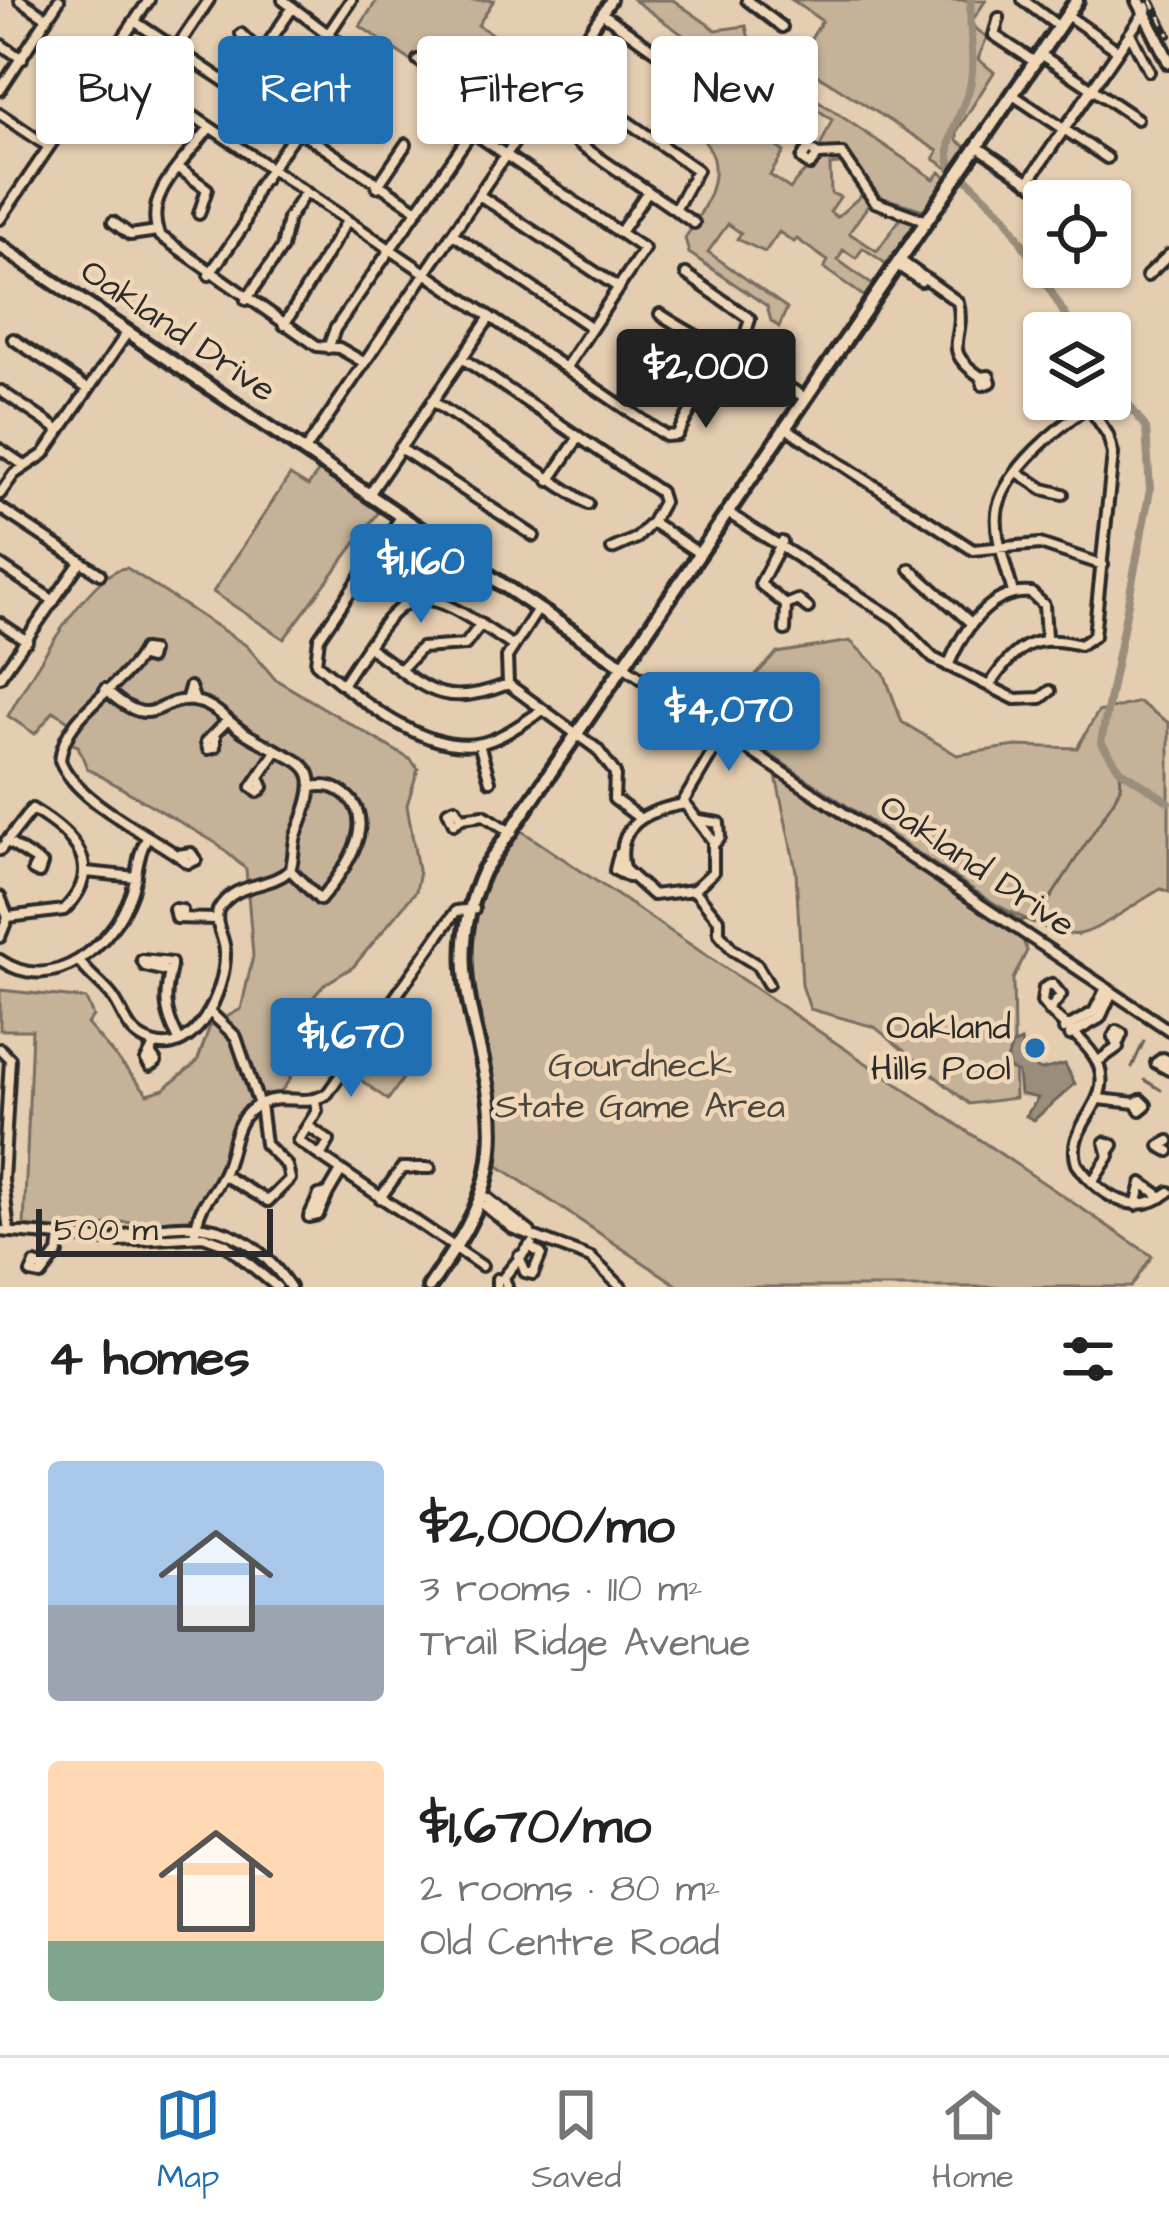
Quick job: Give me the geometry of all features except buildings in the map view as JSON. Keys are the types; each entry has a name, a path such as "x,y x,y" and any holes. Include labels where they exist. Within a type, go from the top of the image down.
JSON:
{"main road":[{"path":"457,1251 482,1196 491,1137 488,1096 463,983 472,909 511,832 1077,0"},
{"path":"1144,5 1169,50"},
{"path":"1144,5 1169,62"},
{"name":"Oakland Drive","path":"0,246 623,666"},
{"path":"433,1287 486,1202 498,1119 470,983 472,909"}],"street":[{"path":"20,0 44,16"},
{"path":"0,90 44,16 59,0"},
{"path":"124,36 149,0"},
{"path":"185,36 209,0"},
{"path":"283,0 327,35 352,0"},
{"path":"587,36 611,0"},
{"path":"747,0 782,27"},
{"path":"1023,0 1117,50"},
{"path":"1029,180 1130,33 1144,5"},
{"path":"273,36 293,7"},
{"path":"602,13 651,48"},
{"path":"999,17 994,34 1137,119"},
{"path":"134,21 156,36"},
{"path":"1130,33 1149,71"},
{"path":"0,44 22,59"},
{"path":"1013,95 1107,158"},
{"path":"0,114 49,147"},
{"path":"194,118 672,437 698,400 632,353"},
{"path":"627,122 698,172 675,210"},
{"path":"209,128 156,200 157,231 209,275 284,325 365,363"},
{"path":"0,219 51,144"},
{"path":"209,275 243,227 254,195 289,144"},
{"path":"314,144 416,209"},
{"path":"377,187 406,144"},
{"path":"328,348 335,328 463,144"},
{"path":"486,144 644,249 566,367"},
{"path":"304,452 515,144"},
{"path":"579,144 694,223"},
{"path":"978,147 1025,180"},
{"path":"818,155 846,156 865,189 888,206 929,219"},
{"path":"179,168 207,189 199,214"},
{"path":"621,231 648,191"},
{"path":"247,300 282,248 288,219 305,193"},
{"path":"479,195 619,288"},
{"path":"284,325 347,221"},
{"path":"112,222 130,235 157,231"},
{"path":"453,234 592,328"},
{"path":"1147,276 1169,255"},
{"path":"899,263 946,294 960,314 954,350 981,377"},
{"path":"686,274 750,319 739,356"},
{"path":"660,314 716,351 739,356 806,398"},
{"path":"368,496 490,316"},
{"path":"0,494 25,466 40,459 128,333"},
{"path":"14,339 88,389"},
{"path":"672,380 700,340"},
{"path":"462,358 662,494 652,522 637,538 612,549"},
{"path":"1,391 60,430"},
{"path":"432,401 588,504"},
{"path":"1012,593 1000,502 1047,436 1066,420"},
{"path":"991,683 1017,648 1046,638 1081,645 1091,640 1103,565 1112,447 1096,420"},
{"path":"786,428 969,548 1003,550 1045,544 1103,565"},
{"path":"549,481 579,437"},
{"path":"0,448 25,466"},
{"path":"400,448 535,536"},
{"path":"1019,473 1043,489 1063,494"},
{"path":"987,496 1000,502"},
{"path":"0,508 100,574"},
{"path":"728,513 782,542 895,619 923,650 948,666 991,683 1015,699 1041,698 1050,691"},
{"path":"401,517 319,638 313,655 319,666 425,736 478,744 540,712"},
{"path":"652,522 700,554"},
{"path":"782,542 760,584 786,605"},
{"path":"377,553 392,565 412,598"},
{"path":"0,677 81,561"},
{"path":"0,565 54,601"},
{"path":"910,569 971,623"},
{"path":"948,666 971,623 1012,593 1031,593 1044,604 1046,638"},
{"path":"343,682 388,616 412,598 440,599 513,646"},
{"path":"786,605 798,600 808,608"},
{"path":"785,630 786,605"},
{"path":"538,609 505,664 508,684 616,773 614,799 635,821"},
{"path":"0,623 26,641"},
{"path":"401,669 421,648 465,645 481,624"},
{"path":"368,646 455,699 508,684"},
{"path":"142,657 105,689 69,735 61,766 74,783 146,840 178,855"},
{"name":"Oakland Drive","path":"623,666 1169,1030"},
{"path":"79,962 114,999 123,1023 155,1044 178,1038 210,1017 226,956 216,919 236,890 274,880 292,866 295,839 310,809 312,787 304,766 277,750 190,701 144,713 130,710 105,689"},
{"path":"215,738 227,721"},
{"path":"686,806 690,788 713,759 724,733"},
{"path":"478,744 490,781"},
{"path":"259,778 277,750"},
{"path":"292,866 320,900 354,848 360,823 355,805 336,788 312,787"},
{"path":"686,806 714,844 712,872 705,883 694,890 653,895 615,870 635,821 686,806"},
{"path":"8,916 60,912 80,890 86,872 81,849 68,833 31,809 3,846 37,863"},
{"path":"461,818 484,815 511,832"},
{"path":"0,960 40,973 79,962 125,906 146,840"},
{"path":"86,872 136,878"},
{"path":"694,890 719,920 719,933 757,964 768,984"},
{"path":"0,897 8,916 0,937"},
{"path":"472,909 454,913 340,1080 315,1101 298,1142 501,1282 532,1242"},
{"path":"182,916 216,919"},
{"path":"170,972 164,1007 178,1038"},
{"path":"1067,1032 1094,1012 1109,990"},
{"path":"1049,1011 1097,1062 1099,1099 1073,1146 1077,1164 1093,1181 1132,1205 1166,1194"},
{"path":"210,1017 227,1026 243,1050 261,1103 265,1144 287,1166 290,1179 281,1194 268,1201 223,1175"},
{"path":"1097,1062 1114,1052 1119,1041"},
{"path":"152,1056 155,1044"},
{"path":"0,1049 10,1056 1,1172 4,1232 111,1240 194,1236 225,1244 277,1287"},
{"path":"1099,1099 1136,1103"},
{"path":"194,1236 203,1199 223,1175 230,1139 261,1103 315,1101"},
{"path":"308,1126 329,1141 320,1156"},
{"path":"1169,1141 1160,1145 1169,1151"},
{"path":"1093,1181 1109,1151"},
{"path":"380,1198 402,1168 430,1168"},
{"path":"328,1193 340,1172"},
{"path":"1132,1205 1142,1183 1166,1194"},
{"path":"486,1202 542,1254 533,1274 525,1272 519,1256"},
{"path":"111,1240 196,1223 224,1230 269,1259 290,1287"},
{"path":"43,1267 58,1253 60,1237"},
{"path":"532,1242 587,1256 621,1287"},
{"path":"257,1272 269,1259"}],"green space":[{"path":"377,0 494,0 478,25 495,36 417,36 417,65 393,48 393,36 375,36 360,26"},
{"path":"634,0 673,0 716,30 746,26 748,36 684,36"},
{"path":"792,0 986,0 970,24 987,37 978,59 994,72 957,131 957,140 967,148 952,171 934,159 938,151 818,75 818,36 813,36 822,21"},
{"path":"818,101 934,179 940,172 947,177 924,210 880,197 844,150 819,149 832,120 818,110"},
{"path":"706,144 773,144 784,152 770,175 790,189 821,159 836,154 847,163 830,165 831,193 840,197 830,212 837,217 864,193 871,201 849,233 877,251 905,212 919,218 888,265 863,248 856,258 843,250 838,260 874,286 866,298 824,268 828,261 797,239 794,242 779,232 765,252 737,239 741,233 728,224 708,252 787,308 779,327 771,321 767,306 689,253 685,238 714,179"},
{"path":"321,468 381,509 284,639 213,592 290,475 308,486"},
{"path":"127,568 247,646 275,679 411,760 418,769 407,805 419,876 416,891 353,967 325,984 308,1003 290,1079 280,1093 254,1104 237,1124 225,1144 220,1175 189,1219 161,1224 119,1222 75,1232 24,1227 32,1030 0,1030 0,990 86,999 93,1016 87,1024 148,1094 164,1089 197,1062 210,1026 241,1009 253,956 246,869 216,843 87,768 78,746 68,742 77,727 54,711 35,734 8,716 79,606 96,586"},
{"path":"850,641 884,673 902,722 957,755 1016,746 1077,748 1098,712 1139,702 1169,723 1169,892 1161,889 1080,934 1052,930 960,884 730,728 731,700 777,653"},
{"path":"776,776 1023,940 1027,951 1013,979 1015,1098 969,1104 875,1027 810,1009 802,985 796,871"},
{"name":"Gourdneck State Game Area","path":"516,827 1152,1256 1131,1287 680,1287 494,1163 496,1115 469,959 472,920 487,876"},
{"path":"381,1022 388,1026 373,1049 401,1068 408,1058 418,1057 388,1100 348,1071"}],"shaded area":[{"path":"1021,1041 1025,1062 1041,1070 1065,1064 1075,1084 1034,1120 1026,1116 1038,1098 1020,1094 1018,1073 1005,1066 1012,1045"}],"waterway":[{"path":"953,169 951,139 972,76 971,0"},
{"path":"965,177 1006,217 1063,312"},
{"path":"1131,408 1146,428 1150,490 1101,742 1120,770 1169,802"},
{"path":"757,746 1020,921 1041,913 1114,800 1121,786 1120,770"},
{"path":"1132,1067 1144,1041"},
{"path":"1145,1080 1161,1090"}],"railway":[{"path":"1151,0 1169,35"}],"place":[{"name":"Oakland Hills Pool","path":"1035,1048"}]}
